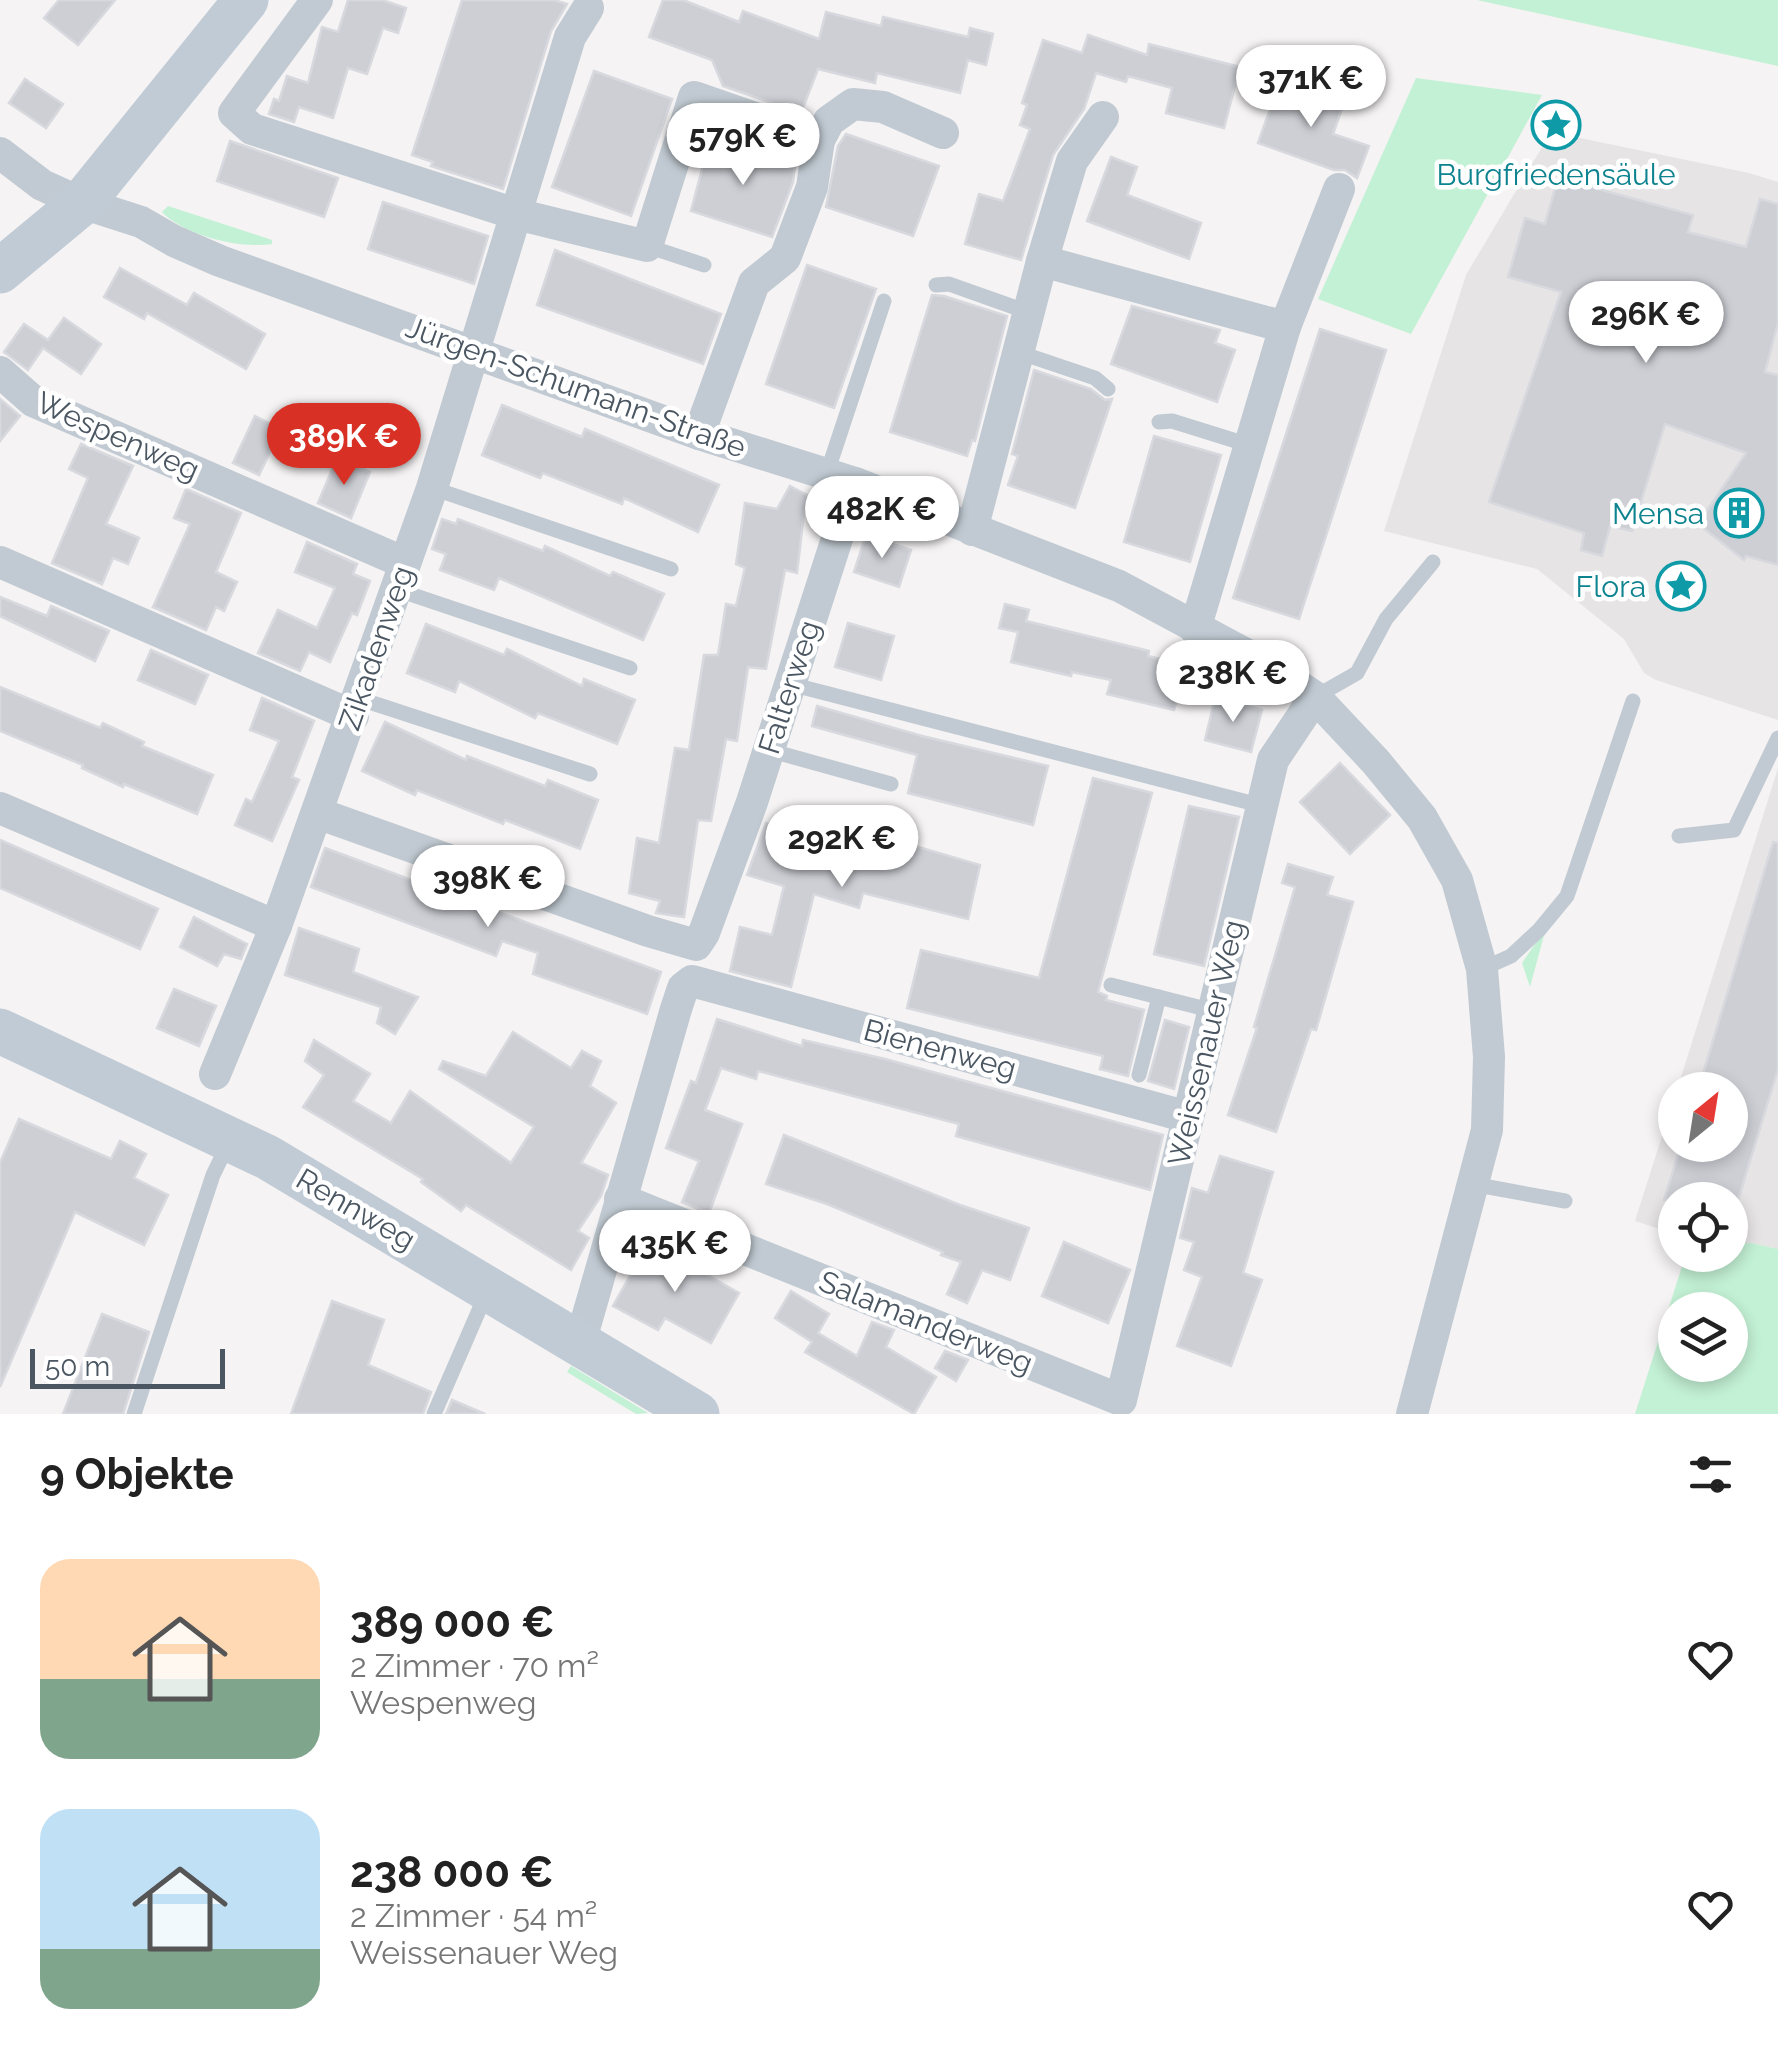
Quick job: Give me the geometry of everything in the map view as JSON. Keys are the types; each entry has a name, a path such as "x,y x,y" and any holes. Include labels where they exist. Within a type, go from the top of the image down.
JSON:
{"main road":[{"path":"0,271 82,203 246,0"},
{"name":"Rennweg","path":"0,1031 231,1138 697,1414"}],"street":[{"path":"317,0 234,112 252,130 516,214 647,246 694,97 819,140"},
{"name":"Zikadenweg","path":"215,1074 276,926 432,488 570,37 588,8"},
{"path":"700,434 754,282 785,258 812,187 819,140 829,121 853,104 882,107 944,133"},
{"path":"972,530 1072,161 1103,117"},
{"name":"Jürgen-Schumann-Straße","path":"0,152 42,185 141,222 220,261 700,434 841,478 1119,586 1270,667 1315,696 1422,818 1457,880 1482,969 1489,1057 1487,1126 1412,1414"},
{"path":"1194,629 1285,327 1339,190"},
{"path":"1042,262 1285,327"},
{"name":"Wespenweg","path":"0,372 33,401 400,576"},
{"name":"Falterweg","path":"317,814 648,932 696,944 704,932 790,684 841,478"},
{"path":"0,562 355,707"},
{"name":"Weissenauer Weg","path":"1121,1400 1274,760 1315,696"},
{"path":"0,808 276,926"},
{"name":"Bienenweg","path":"620,1199 676,1009 683,988 692,981 1188,1117"},
{"path":"580,1343 620,1199"},
{"name":"Salamanderweg","path":"620,1199 1121,1400"}],"lane":[{"path":"647,246 704,266"},
{"path":"936,285 949,284 1028,312"},
{"path":"841,478 884,301"},
{"path":"1018,352 1095,378 1108,389"},
{"path":"1159,422 1172,421 1249,445"},
{"path":"432,488 670,569"},
{"path":"1315,696 1357,673 1386,618 1433,562"},
{"path":"400,576 630,668"},
{"path":"790,684 1262,806"},
{"path":"1482,969 1511,956 1567,896 1632,701"},
{"path":"355,707 590,774"},
{"path":"1679,836 1734,830 1778,738"},
{"path":"768,750 891,784"},
{"path":"1112,985 1214,1011"},
{"path":"1139,1075 1159,997"},
{"path":"134,1414 213,1174 231,1138"},
{"path":"1472,1184 1565,1201"},
{"path":"434,1414 489,1288"}],"shaded area":[{"path":"1551,132 1778,182 1778,720 1644,673 1624,639 1537,569 1384,531 1466,275"},
{"path":"1778,768 1778,1249 1748,1243 1748,1182 1658,1182 1658,1228 1635,1221 1658,1149 1658,1162 1748,1162 1748,1072 1683,1072"}],"green space":[{"path":"1477,0 1778,0 1778,66"},
{"path":"1416,78 1542,95 1411,334 1318,299"},
{"path":"168,206 272,240 272,244 229,242 198,234 162,212"},
{"path":"1546,928 1530,987 1522,963"},
{"path":"1748,1243 1778,1249 1778,1414 1635,1414 1658,1342 1658,1382 1748,1382 1748,1292 1674,1292 1680,1272 1748,1272"},
{"path":"571,1366 648,1413 636,1414 567,1372"}],"building":[{"path":"59,0 115,0 78,45 44,18"},
{"path":"348,0 382,0 406,8 398,33 383,28 367,74 348,68 333,118 299,107 294,122 269,114 274,99 279,101 287,76 308,83 322,27 338,32"},
{"path":"462,0 554,0 567,4 551,31 503,189 431,166 433,162 412,155"},
{"path":"663,0 683,0 739,22 743,11 819,39 826,12 881,26 883,17 968,37 970,28 993,34 986,65 968,60 960,93 877,73 875,83 818,69 801,113 723,86 712,60 649,37"},
{"path":"1088,35 1147,55 1149,44 1240,67 1224,128 1166,113 1172,88 1128,76 1126,82 1096,73 1084,109 1053,155 1021,260 965,244 979,194 1003,201 1010,183 1030,129 1020,125 1027,105 1022,103 1043,40 1082,53"},
{"path":"594,71 672,99 631,216 552,187"},
{"path":"25,79 63,104 46,128 9,103"},
{"path":"1280,81 1344,103 1333,134 1369,146 1357,178 1345,170 1334,170 1258,143"},
{"path":"846,134 939,166 913,236 826,207 838,146"},
{"path":"710,139 795,166 793,182 772,237 691,211"},
{"path":"230,141 338,178 324,217 217,181"},
{"path":"1111,157 1137,167 1127,195 1201,223 1189,259 1087,221"},
{"path":"1558,178 1693,215 1688,232 1746,247 1760,199 1778,204 1778,323 1765,372 1778,375 1778,565 1746,556 1744,560 1698,524 1746,453 1665,424 1632,531 1610,526 1602,556 1581,550 1584,533 1489,502 1561,292 1508,277 1525,218 1545,224"},
{"path":"383,202 488,236 474,284 368,249"},
{"path":"555,250 721,314 703,364 537,305"},
{"path":"807,265 876,289 834,408 766,384"},
{"path":"120,268 187,305 194,293 265,334 246,369 147,313 144,319 104,297"},
{"path":"932,295 1007,316 975,441 972,440 967,456 890,432"},
{"path":"1132,306 1220,330 1215,343 1235,350 1217,402 1111,364"},
{"path":"64,318 101,344 81,374 43,348 28,370 4,352 24,324 48,340"},
{"path":"1320,329 1386,350 1299,619 1233,598"},
{"path":"1034,370 1091,389 1105,400 1112,399 1075,508 1008,485 1018,456 1012,454"},
{"path":"0,399 20,416 0,441"},
{"path":"502,405 582,437 585,429 719,485 698,532 624,498 622,504 543,473 540,478 482,455"},
{"path":"255,416 281,429 259,475 233,463"},
{"path":"1154,436 1221,455 1190,562 1124,542"},
{"path":"81,444 133,466 106,524 139,538 128,564 113,558 102,584 52,563 88,478 69,469"},
{"path":"337,458 370,472 351,518 318,503"},
{"path":"790,486 811,497 804,513 797,573 785,570 766,669 748,667 737,741 726,739 711,821 698,820 684,917 656,913 660,901 629,893 637,838 659,843 675,748 689,750 704,655 718,655 726,604 736,606 745,568 736,564 745,503 777,509"},
{"path":"186,489 241,513 216,572 237,582 224,611 216,607 206,630 153,607 190,524 174,518"},
{"path":"442,519 456,524 458,519 543,551 545,546 610,576 613,572 664,594 643,640 499,578 494,590 440,570 446,554 432,549"},
{"path":"866,535 911,550 899,587 854,572"},
{"path":"307,542 357,564 353,574 370,581 357,615 352,613 330,662 309,652 300,671 258,653 278,610 317,628 335,588 295,572"},
{"path":"0,597 47,616 51,606 109,631 95,661 0,616"},
{"path":"1005,604 1029,610 1026,621 1149,651 1148,656 1172,662 1169,676 1183,680 1174,710 1107,694 1111,680 1072,672 1071,676 1011,662 1018,632 999,628"},
{"path":"848,623 894,636 881,680 835,667"},
{"path":"426,624 504,655 507,649 582,686 584,679 635,700 617,744 538,713 535,718 459,681 455,692 407,673"},
{"path":"151,650 208,675 195,704 138,680"},
{"path":"0,687 100,728 103,723 144,742 142,746 213,775 197,814 124,784 123,787 82,768 83,765 0,731"},
{"path":"262,698 314,721 292,777 299,780 272,841 235,825 246,799 252,802 279,741 250,730"},
{"path":"1215,698 1262,710 1251,752 1205,740"},
{"path":"817,706 1048,766 1033,825 908,793 917,755 812,726"},
{"path":"385,722 466,760 467,756 545,786 548,780 598,800 580,849 417,790 415,795 362,771"},
{"path":"1340,763 1390,815 1350,854 1300,802"},
{"path":"1093,778 1152,793 1098,992 1107,996 1106,1000 1144,1010 1128,1076 1100,1069 1103,1056 907,1008 921,950 1039,978"},
{"path":"1189,806 1239,817 1204,966 1154,954"},
{"path":"766,823 866,854 871,833 980,865 968,919 863,893 859,908 814,894 791,987 730,971 740,927 772,935 784,886 747,875"},
{"path":"0,840 158,909 140,949 0,888"},
{"path":"1773,842 1778,843 1778,1069 1743,1182 1670,1182 1676,1162 1748,1162 1748,1072 1703,1072"},
{"path":"325,848 661,972 647,1014 533,974 538,953 502,941 496,956 311,887"},
{"path":"1288,864 1333,877 1327,895 1353,902 1316,1030 1311,1029 1276,1132 1228,1115 1257,1028 1254,1027 1295,887 1282,883"},
{"path":"194,917 247,944 241,959 224,954 217,966 180,947"},
{"path":"299,928 359,949 353,972 418,997 395,1034 377,1023 381,1007 285,975"},
{"path":"174,989 216,1006 199,1046 157,1028"},
{"path":"717,1019 802,1046 803,1040 885,1059 1163,1135 1150,1190 956,1136 959,1124 758,1071 756,1079 721,1068 705,1110 742,1124 709,1213 682,1202 699,1161 666,1148 691,1081 696,1083"},
{"path":"1165,1020 1189,1027 1174,1089 1148,1081"},
{"path":"513,1032 571,1068 582,1051 601,1061 590,1086 616,1103 581,1163 608,1175 601,1196 578,1231 589,1238 571,1270 466,1205 461,1211 421,1182 423,1179 303,1107 324,1075 305,1061 314,1040 370,1074 353,1101 391,1123 410,1091 511,1163 534,1127 439,1069 443,1061 486,1076"},
{"path":"19,1119 111,1159 120,1141 146,1154 134,1178 168,1195 144,1245 75,1212 0,1387 0,1163"},
{"path":"784,1135 1029,1228 1010,1280 982,1270 967,1303 947,1294 961,1262 827,1204 766,1184"},
{"path":"1220,1156 1273,1172 1243,1273 1262,1280 1231,1366 1177,1346 1202,1277 1184,1270 1194,1242 1180,1238 1192,1188 1208,1193"},
{"path":"649,1242 739,1293 711,1343 665,1318 658,1330 613,1306"},
{"path":"1064,1242 1130,1270 1108,1323 1042,1296"},
{"path":"791,1291 829,1314 818,1333 857,1356 872,1322 894,1330 886,1347 936,1377 914,1414 805,1352 812,1342 775,1318"},
{"path":"332,1301 384,1320 368,1365 431,1392 423,1414 291,1414"},
{"path":"102,1314 149,1332 123,1414 63,1414"},
{"path":"945,1351 968,1360 956,1381 935,1368"},
{"path":"452,1400 485,1414 446,1414"}],"place":[{"name":"Burgfriedensäule","path":"1556,125"},
{"name":"Mensa","path":"1739,513"},
{"name":"Flora","path":"1681,586"}]}
